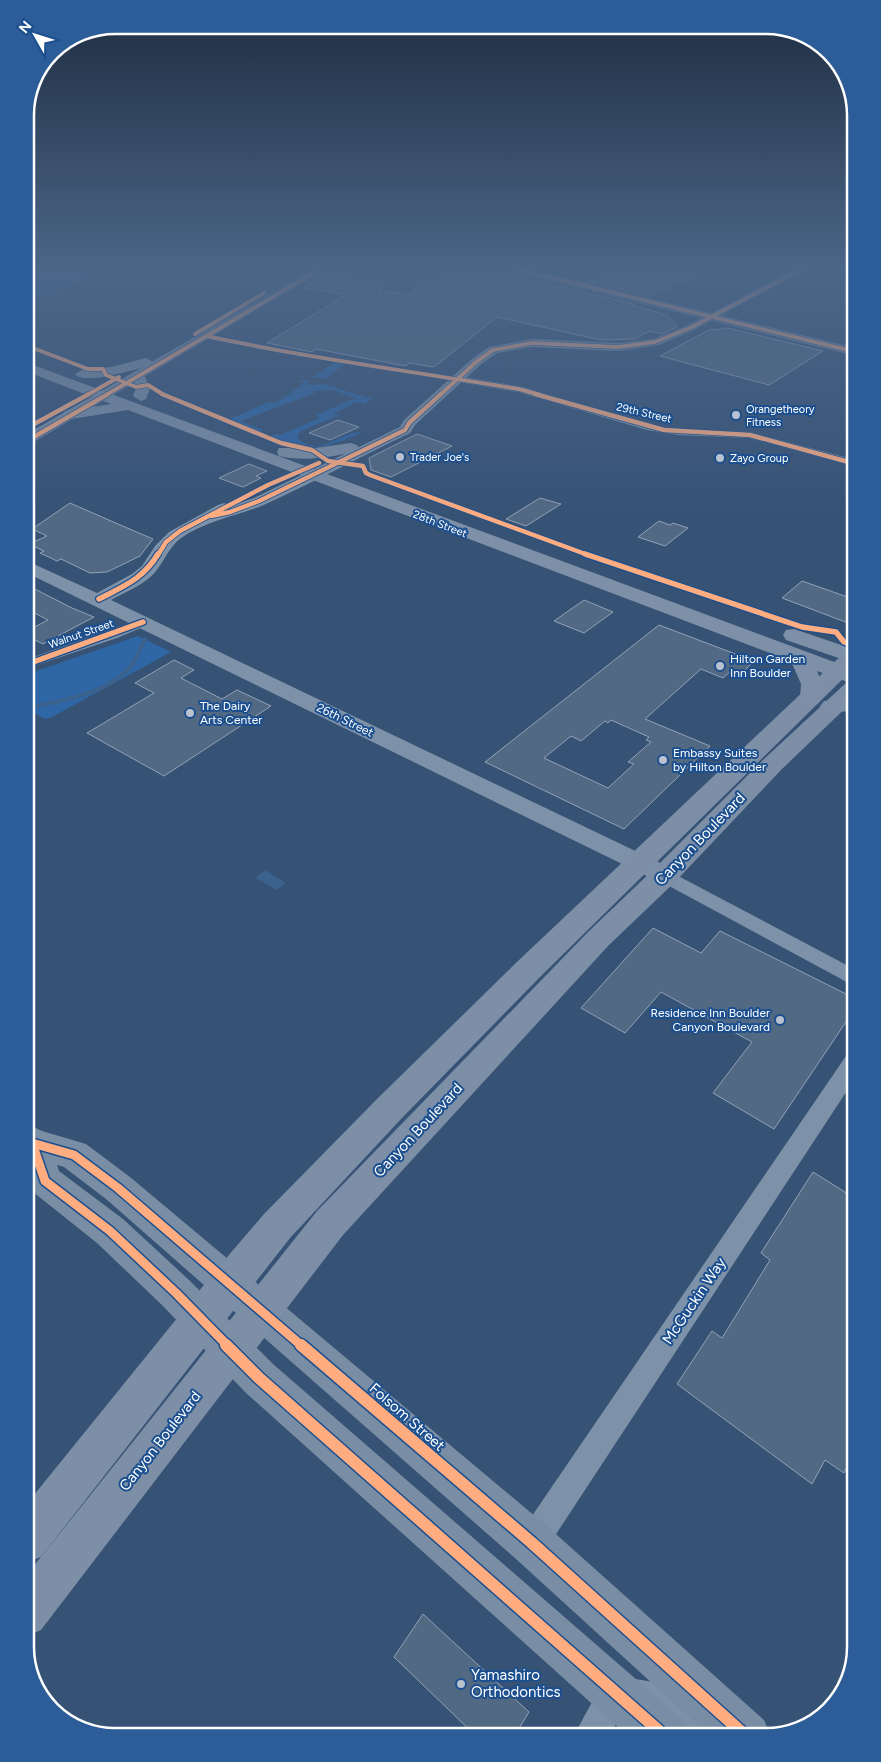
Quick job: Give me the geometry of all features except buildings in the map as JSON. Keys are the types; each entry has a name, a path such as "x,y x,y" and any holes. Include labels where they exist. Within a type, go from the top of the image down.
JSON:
{"highway":[{"name":"28th Street","path":"34,356 82,374 105,389"},
{"path":"82,374 111,371 146,362"},
{"name":"28th Street","path":"34,370 55,378 105,389 314,469 806,649 847,658"},
{"path":"55,378 56,384 65,394 67,411 135,401 143,388 138,376"},
{"name":"28th Street","path":"135,401 285,452 314,469 365,481 603,569 806,649"},
{"path":"285,452 314,453 355,450 354,466 365,481"},
{"path":"847,658 806,649 812,684 822,702 847,703"}],"main road":[{"path":"34,426 67,411 166,350"},
{"path":"105,389 138,376 182,350"},
{"path":"34,435 67,411"},
{"name":"Canyon Boulevard","path":"34,1529 229,1283 277,1226 390,1108 652,868 822,702 847,667"},
{"name":"Canyon Boulevard","path":"822,702 847,690"},
{"name":"Canyon Boulevard","path":"34,1602 260,1309 330,1223 599,938 652,868"},
{"name":"Folsom Street","path":"34,1142 74,1155 118,1188 532,1543 737,1728"},
{"name":"Folsom Street","path":"34,1153 45,1181 110,1231 202,1318 259,1378 656,1728"}],"street":[{"path":"99,599 138,578 148,569 161,549 175,535 211,516 246,507 314,469 405,430 408,423 486,354 496,350"},
{"name":"29th Street","path":"458,379 520,390 647,427 678,432 733,432 847,462"},
{"name":"26th Street","path":"34,568 652,868"},
{"name":"Walnut Street","path":"34,662 112,635 143,622"},
{"path":"652,868 847,975"},
{"name":"McGuckin Way","path":"532,1543 847,1072"},
{"path":"595,1728 616,1692 660,1700 694,1728"}],"shaded area":[{"path":"329,360 354,365 345,364 326,378 332,380 306,376 314,376 334,363"},
{"path":"298,381 310,381 306,385 323,384 372,399 364,404 357,402 334,413 339,415 301,431 297,437 304,443 313,446 321,445 347,435 363,432 340,442 317,447 294,446 270,436 280,435 320,418 316,415 355,398 333,390 314,391 315,393 241,421 263,430 261,433 230,419 269,402 276,403 305,383"},
{"path":"138,636 171,652 52,717 45,719 34,713 34,672"},
{"path":"265,870 286,883 277,890 255,878"}],"waterway":[{"path":"34,706 82,695 109,684 131,666 145,639"}],"cycle path":[{"path":"39,350 88,369 103,369 106,375 136,387 148,385 166,396 281,443 312,450 322,458 335,463 363,466 366,473 370,475 596,558 802,627 836,632 847,643"},
{"path":"34,437 182,350"},
{"path":"274,350 327,357 519,389 664,430 750,435 847,462"},
{"path":"211,516 230,512 259,501 405,430 409,423 476,362 493,350"},
{"path":"34,424 119,377"},
{"path":"99,599 138,578 149,569 166,542 180,531 268,485 319,463"},
{"path":"34,662 112,635 143,622"},
{"path":"34,1144 74,1155 118,1188 532,1543 737,1728"},
{"path":"34,1149 45,1181 110,1231 176,1293 259,1378 656,1728"}],"place":[{"name":"Orangetheory Fitness","path":"736,415"},
{"name":"Trader Joe's","path":"400,457"},
{"name":"Zayo Group","path":"720,458"},
{"name":"Hilton Garden Inn Boulder","path":"720,666"},
{"name":"The Dairy Arts Center","path":"190,713"},
{"name":"Embassy Suites by Hilton Boulder","path":"663,760"},
{"name":"Residence Inn Boulder Canyon Boulevard","path":"780,1020"},
{"name":"Yamashiro Orthodontics","path":"461,1684"}]}
